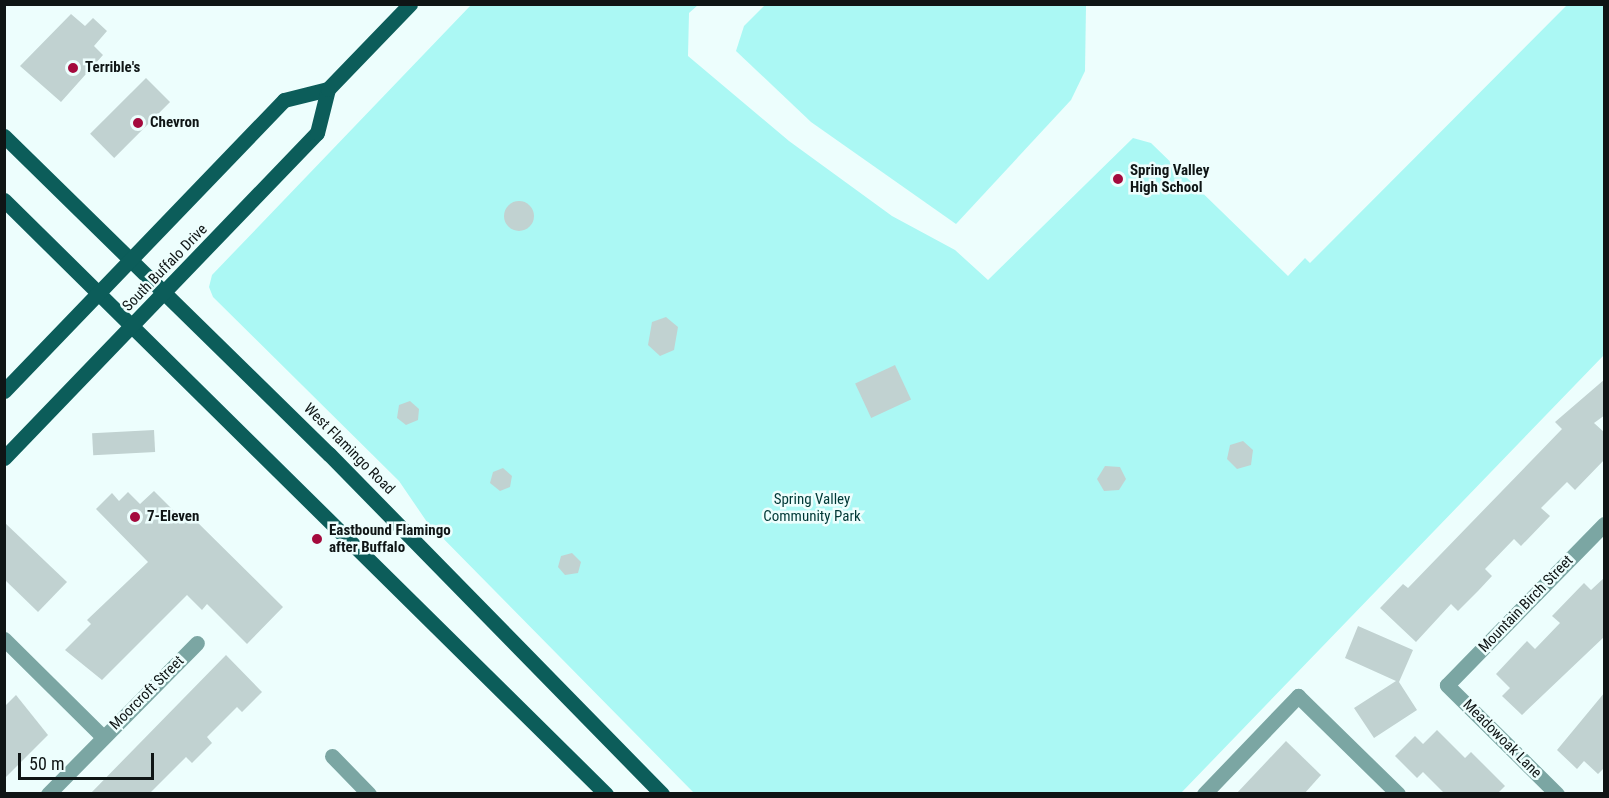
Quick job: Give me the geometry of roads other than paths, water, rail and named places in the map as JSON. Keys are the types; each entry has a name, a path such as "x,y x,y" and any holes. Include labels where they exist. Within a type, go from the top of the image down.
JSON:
{"main road":[{"name":"South Buffalo Drive","path":"4,458 134,327 317,133 328,89 410,4"},
{"name":"South Buffalo Drive","path":"4,391 133,260 284,100 328,89"},
{"name":"West Flamingo Road","path":"4,136 167,292 662,794"},
{"path":"4,200 606,794"}],"street":[{"name":"Mountain Birch Street","path":"1448,685 1605,524"},
{"path":"4,639 103,737"},
{"name":"Moorcroft Street","path":"48,794 197,643"},
{"name":"Meadowoak Lane","path":"1448,685 1557,794"},
{"path":"1204,794 1298,696 1398,794"},
{"path":"332,756 369,794"}],"place":[{"name":"Terrible's","path":"73,68"},
{"name":"Chevron","path":"138,123"},
{"name":"Spring Valley High School","path":"1118,179"},
{"name":"7-Eleven","path":"135,517"},
{"name":"Eastbound Flamingo after Buffalo","path":"317,539"}],"park label":[{"name":"Spring Valley Community Park","path":"812,508"}]}
